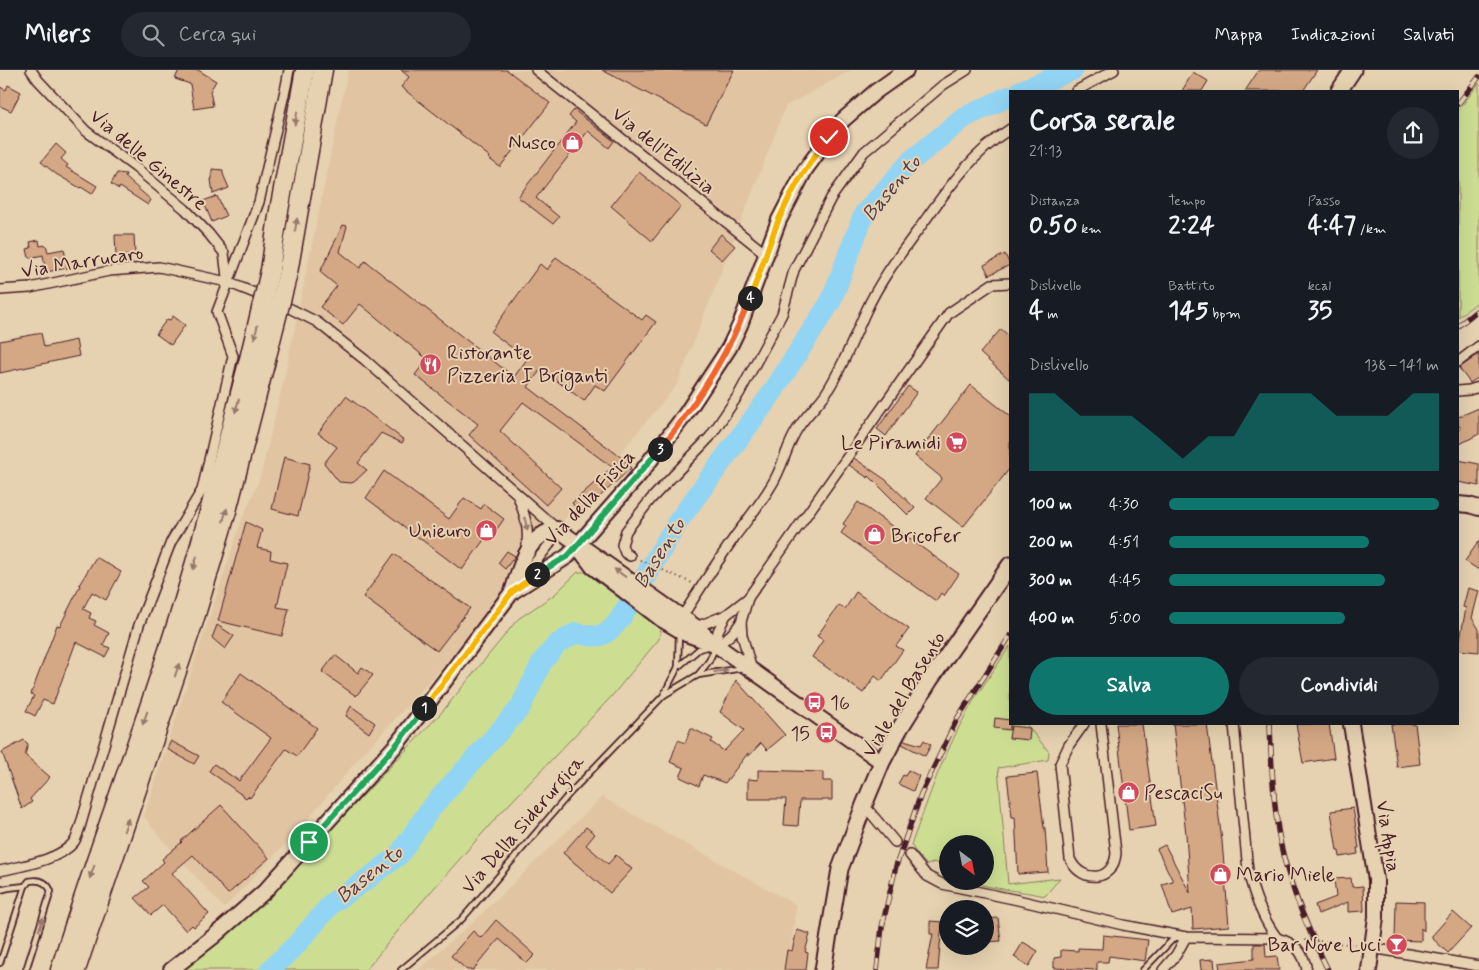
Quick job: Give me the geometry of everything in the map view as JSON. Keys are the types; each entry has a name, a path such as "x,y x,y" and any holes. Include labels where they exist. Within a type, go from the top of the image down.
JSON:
{"highway":[{"path":"76,970 194,621 227,511 257,361 278,216 305,70"},
{"path":"62,963 77,914 114,812 170,644 257,361 288,274 323,70"}],"main road":[{"path":"1339,90 1353,70"},
{"name":"Viale del Basento","path":"823,970 840,869 882,762 930,680 1009,566"}],"street":[{"name":"Via delle Ginestre","path":"31,70 86,131 136,168 185,209 209,234 224,253 227,265 227,282"},
{"path":"0,871 31,864 60,853 74,842 139,624 171,542 202,490 233,356 217,312 259,202 288,70"},
{"name":"Via della Fisica","path":"171,970 214,936 265,891 397,744 512,592 537,574 568,556 663,445 708,380 740,325 779,220 795,186 824,143 843,120 906,70"},
{"path":"630,556 625,553 622,545 626,530 651,499 710,437 739,394 782,314 794,270 831,198 864,152 943,85 967,70"},
{"path":"1078,90 1114,70"},
{"name":"Via dell'Edilizia","path":"539,71 766,254"},
{"path":"681,624 735,537 772,485 787,445 808,413 825,395 857,335 866,311 885,275 950,186 978,154 1009,130"},
{"name":"Via Marrucaro","path":"0,290 30,288 109,271 159,267 227,282 292,308 317,322 365,360 557,529"},
{"name":"Via Della Siderurgica","path":"696,627 726,615 748,598 949,313 992,284 1009,283"},
{"path":"1459,361 1479,346"},
{"path":"1459,391 1479,387"},
{"path":"518,495 528,526 526,553"},
{"path":"1459,504 1479,508"},
{"path":"512,592 549,545 557,529 597,563 665,614 750,667 882,762"},
{"name":"Via della Fisica","path":"512,592 526,553 540,536 547,531 557,529"},
{"name":"Via Della Siderurgica","path":"716,645 732,635 741,622 748,598"},
{"name":"Via Della Siderurgica","path":"716,645 718,631 726,615"},
{"name":"Via Della Siderurgica","path":"741,622 742,635 750,667"},
{"path":"681,624 696,627 716,645"},
{"path":"1083,725 1063,756 1060,771 1070,859 1072,865 1081,873 1092,877 1103,874 1110,868 1115,861 1116,854 1101,725"},
{"path":"1234,725 1248,871 1262,915 1277,938"},
{"name":"Via Appia","path":"1351,725 1376,880 1376,917 1369,970"},
{"path":"864,805 895,842"},
{"path":"910,855 927,876 942,884 1018,900 1123,926 1182,936 1277,938 1295,945 1303,956 1307,970"},
{"path":"1164,970 1176,955 1182,936"},
{"path":"1371,951 1479,966"},
{"name":"Via Appia","path":"1360,970 1371,951"}],"lane":[{"name":"Via Della Siderurgica","path":"678,667 681,624"},
{"name":"Via Della Siderurgica","path":"663,696 678,667 699,649 716,645"},
{"name":"Via Della Siderurgica","path":"401,970 462,919 570,793 663,696 698,675 709,661 716,645"},
{"name":"Via Della Siderurgica","path":"698,675 750,667"},
{"path":"0,963 25,886 29,881 41,880 52,891 26,970"},
{"path":"0,890 25,886"},
{"path":"1143,970 1182,936"},
{"path":"0,942 6,945"},
{"path":"54,970 62,963"}],"path":[{"path":"630,556 691,583"},
{"path":"1305,940 1352,943"}],"shaded area":[{"path":"348,70 852,70 786,106 677,385 438,672 361,756 297,832 224,908 153,829 144,816 242,519 259,481 284,379"},
{"path":"602,797 796,905 789,970 418,970 472,923"}],"green space":[{"path":"1479,83 1479,301 1459,316 1459,110"},
{"path":"578,572 585,572 652,622 661,631 659,639 611,697 497,817 419,905 366,970 183,970 252,913 442,712 518,619 554,595"},
{"path":"1009,647 1009,725 1027,725 1049,752 1048,760 998,768 1008,884 1060,878 1045,896 994,887 994,835 939,835 939,864 935,862 927,865 911,845 939,770 975,698"}],"building":[{"path":"179,70 198,70 216,81 210,91 213,106 194,109 190,84 175,79"},
{"path":"401,70 507,70 550,103 500,167 401,87 409,77"},
{"path":"602,70 734,70 706,124"},
{"path":"1259,70 1317,70 1304,90 1246,90"},
{"path":"1193,72 1208,81 1203,90 1183,90"},
{"path":"8,85 21,92 11,111 0,106 0,87 6,90"},
{"path":"574,110 614,141 609,148 588,131 536,198 559,217 553,224 518,197 576,122 569,116"},
{"path":"56,144 66,153 61,159 68,165 66,167 97,186 92,194 56,174 41,162"},
{"path":"212,169 223,170 229,188 213,194"},
{"path":"639,172 681,206 652,241 611,206"},
{"path":"117,173 126,174 125,177 151,200 148,205 120,187 119,189 111,184"},
{"path":"217,196 226,216 212,222 203,201"},
{"path":"343,225 347,226 340,252 360,268 365,261 514,377 527,359 491,332 540,264 547,270 556,257 642,320 646,315 656,322 605,391 595,385 584,401 541,369 528,387 622,458 631,468 581,514 572,503 612,467 523,402 500,431 561,488 546,505 469,435 478,424 415,375 427,359 360,304 343,325 320,307 337,286 320,272"},
{"path":"721,234 735,246 722,260 709,249"},
{"path":"115,235 134,235 135,255 116,256"},
{"path":"39,240 40,246 46,245 48,252 64,249 68,268 46,272 43,255 29,258 27,249 31,248 30,242"},
{"path":"1005,254 1009,263 1009,265 989,275 984,265"},
{"path":"173,316 185,325 171,345 156,334 167,319 170,320"},
{"path":"1001,329 1009,336 1009,379 980,353"},
{"path":"41,333 44,347 76,340 79,356 0,373 0,341"},
{"path":"1479,354 1479,377 1470,383 1459,368"},
{"path":"971,385 1009,415 1009,469 963,527 926,498 942,478 915,456"},
{"path":"908,386 917,392 886,436 877,429"},
{"path":"346,396 404,440 402,443 381,433 358,463 367,470 351,483 339,482 324,463 337,447 318,433"},
{"path":"1479,408 1479,434 1459,444 1459,431 1461,429 1459,417"},
{"path":"284,457 310,464 298,516 272,509"},
{"path":"854,458 886,480 915,508 908,515 869,476 868,478 849,465"},
{"path":"1459,460 1479,464 1479,486 1459,482"},
{"path":"384,471 449,519 464,498 481,509 484,504 504,519 489,540 486,537 462,570 366,498"},
{"path":"858,502 959,574 944,596 941,593 936,601 841,533 846,526 843,524"},
{"path":"246,522 262,530 257,548 271,551 270,559 287,563 277,607 289,609 282,636 218,621"},
{"path":"1479,541 1479,570 1465,561"},
{"path":"507,551 515,556 505,569 498,563"},
{"path":"394,554 470,608 437,651 363,597"},
{"path":"96,557 121,572 106,600 92,592 83,609 91,613 89,618 96,621 94,625 109,633 103,645 110,648 105,657 76,642 53,704 43,700 35,716 26,711 34,696 31,694 57,625 60,626 79,585"},
{"path":"1468,588 1479,591 1472,618 1479,629 1479,652 1459,650 1466,608 1463,607"},
{"path":"856,592 909,629 896,646 903,650 881,681 875,676 863,693 812,657 823,640 817,636 839,605 845,609"},
{"path":"217,625 234,636 225,649 212,638"},
{"path":"335,655 358,673 362,667 373,675 356,696 322,672"},
{"path":"241,673 317,728 297,756 286,749 250,798 248,796 246,798 209,771 214,764 239,781 271,738 221,702"},
{"path":"736,680 785,735 767,750 761,743 748,757 748,753 725,783 703,775 699,786 680,777 684,768 670,762 678,740 685,743 691,728 713,739 711,742 724,751 744,730 720,712"},
{"path":"351,706 375,723 369,733 346,716"},
{"path":"995,718 1009,720 1010,730 994,728"},
{"path":"1116,725 1142,725 1156,826 1129,830"},
{"path":"1173,725 1207,725 1222,841 1229,926 1193,929 1192,909 1172,915 1162,884 1173,881 1157,849 1165,845 1190,893 1186,834"},
{"path":"1296,725 1329,725 1334,758 1303,763"},
{"path":"1391,725 1415,725 1420,764 1397,767"},
{"path":"1011,726 1030,728 1029,740 1009,738"},
{"path":"24,740 28,744 25,755 50,777 30,799 32,802 22,809 2,752"},
{"path":"904,740 921,745 924,740 931,745 925,756 902,744"},
{"path":"171,741 199,756 194,764 167,749"},
{"path":"758,770 823,772 823,781 832,781 832,800 800,800 798,826 784,825 786,799 748,799 748,779 758,780"},
{"path":"908,770 919,776 913,791 898,784"},
{"path":"1037,773 1045,828 1048,872 1018,874 1015,817 1012,817 1007,776"},
{"path":"221,805 269,858 228,894 193,855 172,873 209,914 194,927 192,925 186,931 163,905 151,915 135,898 149,887 143,881 164,862 162,859"},
{"path":"1353,808 1359,848 1357,848 1358,854 1340,857 1339,851 1337,851 1331,811"},
{"path":"586,827 595,834 586,845 608,864 616,855 632,869 610,893 563,853"},
{"path":"1351,878 1352,887 1363,886 1364,911 1348,912 1348,902 1318,914 1315,905 1336,897 1334,879"},
{"path":"1396,901 1424,902 1424,931 1421,928 1421,941 1395,940"},
{"path":"1453,912 1471,928 1448,953 1431,937"},
{"path":"994,918 998,918 1001,941 994,941"},
{"path":"496,920 535,955 527,963 499,939 473,970 467,970 451,956 473,931 481,938"},
{"path":"930,921 939,922 938,970 926,970 933,934 930,934"},
{"path":"797,930 810,934 805,952 808,953 806,970 784,970 787,950 792,951"},
{"path":"1103,935 1148,940 1145,961 1109,956 1108,962 1097,962 1097,970 1054,968 1054,958 1061,957 1061,950 1078,951 1078,948 1102,949"},
{"path":"1023,942 1038,951 1029,966 1014,957"},
{"path":"1254,944 1265,944 1266,957 1277,956 1279,970 1220,970 1219,963 1254,959"},
{"path":"1214,959 1215,970 1201,970 1200,960"}],"waterway":[{"name":"Basento","path":"1023,90 1073,70"},
{"name":"Basento","path":"270,970 297,944 332,903 399,855 431,808 520,708 542,662 557,644 576,633 590,636 606,634 615,626 679,520 770,396 831,301 864,214 912,160 965,117 1009,96"}],"tunnel":[{"path":"895,842 910,855"}],"railway":[{"path":"1459,103 1479,77"},
{"path":"1459,325 1479,309"},
{"path":"877,970 882,927 896,866 921,794 957,719 1009,638"},
{"path":"1270,725 1278,830 1286,866 1298,902 1328,970"}],"place":[{"name":"Nusco","path":"572,142"},
{"name":"Ristorante Pizzeria I Briganti","path":"431,364"},
{"name":"Le Piramidi","path":"957,442"},
{"name":"Unieuro","path":"487,530"},
{"name":"BricoFer","path":"875,535"},
{"name":"16","path":"814,702"},
{"name":"15","path":"826,733"},
{"name":"PescaciSu","path":"1128,792"},
{"name":"Mario Miele","path":"1220,874"},
{"name":"Bar Nove Luci","path":"1397,944"}],"route":[{"path":"309,842 397,744 512,592 537,574 568,556 663,445 685,415 728,348 740,325 779,220 795,186 815,154 829,137"}]}
